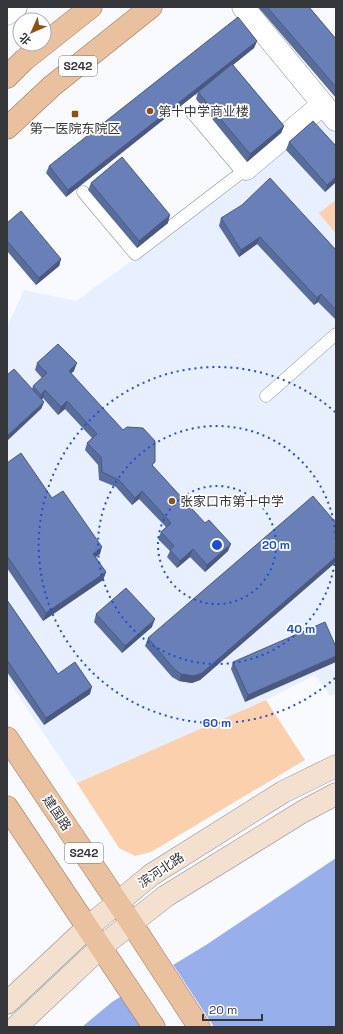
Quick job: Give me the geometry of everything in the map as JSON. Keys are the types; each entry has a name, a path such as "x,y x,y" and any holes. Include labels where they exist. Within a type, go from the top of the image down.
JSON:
{"main road":[{"name":"S242","path":"7,77 24,60 91,7"},
{"name":"S242","path":"7,128 52,86 151,7"},
{"name":"建国路","path":"7,738 199,1027"},
{"name":"滨河北路","path":"7,1003 88,927 151,875 283,792 336,766"},
{"name":"滨河北路","path":"16,1027 102,947 166,896 302,812 336,794"},
{"name":"S242","path":"7,807 102,947 154,1027"}],"street":[{"path":"7,14 16,7"},
{"path":"192,105 246,169 332,113 243,7"}],"lane":[{"path":"83,192 135,254 246,169"},
{"path":"266,396 334,341"}],"shaded area":[{"name":"张家口市第十中学","path":"320,116 336,135 336,694 330,696 315,675 266,700 77,783 7,679 7,327 24,290 76,301 242,182"},
{"path":"336,200 336,234 319,213"},
{"path":"266,700 305,760 151,852 135,856 119,848 77,783"}],"water":[{"path":"336,858 336,1027 82,1027 112,1002 206,945"}],"pier":[{"path":"172,963 214,1027 143,1027 121,994"}],"building":[{"path":"267,7 309,7 336,39 336,87"},
{"name":"第十中学商业楼","path":"238,17 257,41 68,190 49,166"},
{"path":"232,64 284,126 250,154 198,92"},
{"path":"313,121 336,146 336,177 327,185 289,142"},
{"path":"122,157 170,215 139,241 91,183"},
{"path":"270,178 336,250 336,310 321,294 317,298 260,237 241,250 221,218 242,205"},
{"path":"21,211 61,259 39,278 7,241 7,223"},
{"path":"58,344 77,363 69,371 123,430 127,427 143,428 155,441 155,462 152,465 205,523 209,520 231,544 207,565 193,549 180,561 170,550 174,546 161,532 171,523 142,491 135,498 119,480 102,472 101,457 87,443 97,434 67,401 61,407 45,390 41,395 33,386 47,373 37,363"},
{"path":"14,369 44,402 7,436 7,375"},
{"path":"21,453 52,498 63,491 102,547 93,554 106,572 46,613 7,556 7,463"},
{"path":"313,496 336,523 336,557 202,673 194,676 181,674 175,670 148,638"},
{"path":"126,588 155,619 125,646 96,614"},
{"path":"7,600 58,674 75,662 92,687 46,718 7,660"},
{"path":"325,622 336,647 336,656 248,695 233,662"}],"place":[{"name":"第十中学商业楼","path":"150,111"},
{"name":"第一医院东院区","path":"75,114"},
{"name":"张家口市第十中学","path":"172,501"}]}
